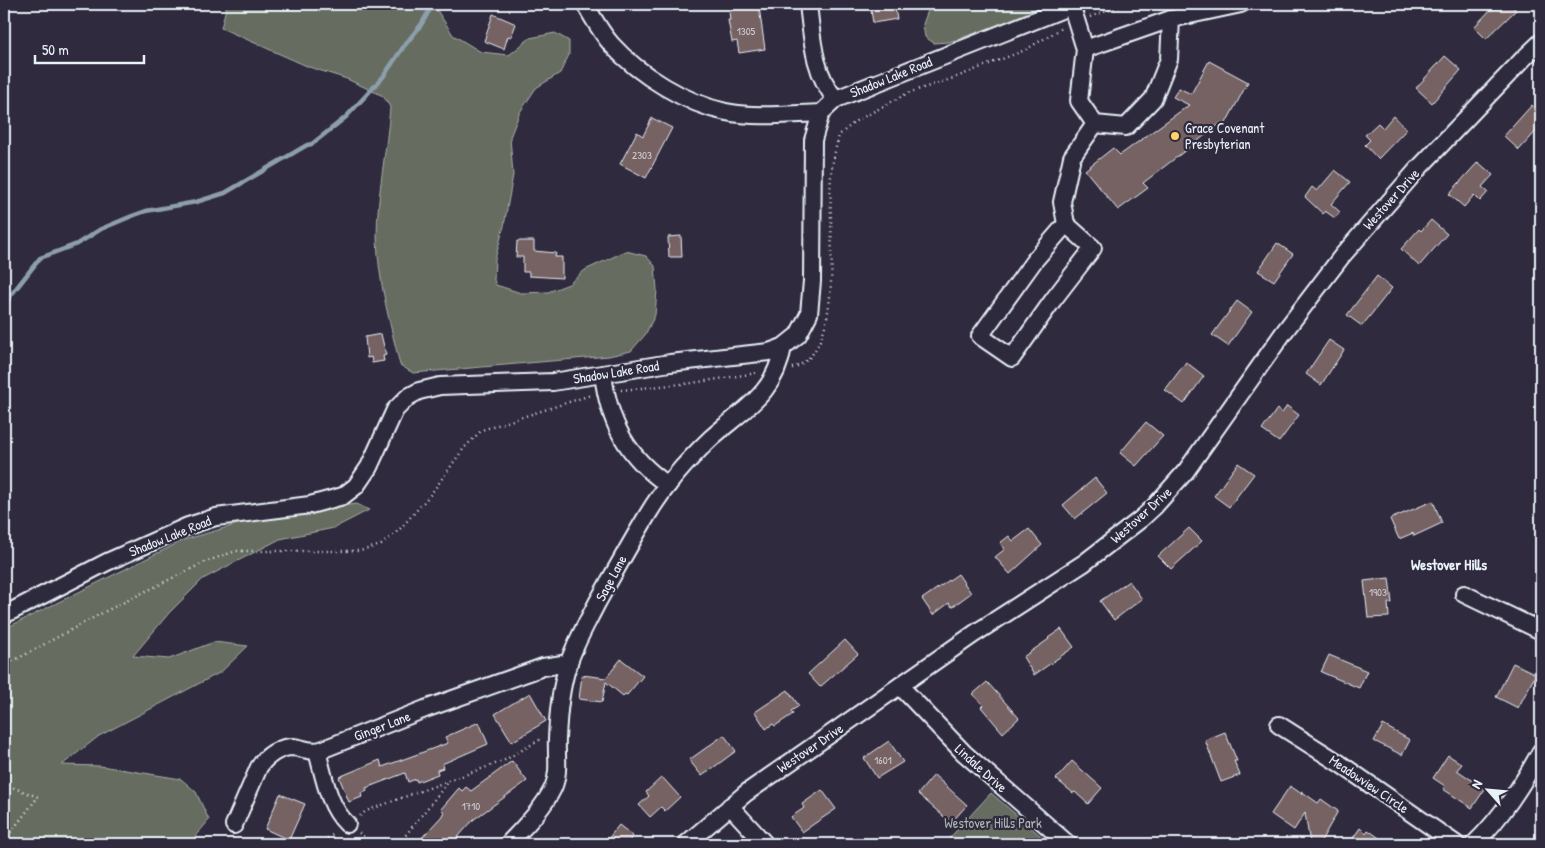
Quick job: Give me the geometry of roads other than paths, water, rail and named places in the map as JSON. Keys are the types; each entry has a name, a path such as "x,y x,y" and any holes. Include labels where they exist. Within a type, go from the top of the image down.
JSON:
{"street":[{"path":"586,4 604,35 613,46 645,73 677,94 702,105 725,112 744,114 821,113"},
{"path":"808,4 815,57 822,78 836,99"},
{"path":"1073,4 1085,49 1079,101 1095,124 1126,127 1153,100 1169,59 1171,19"},
{"name":"Shadow Lake Road","path":"4,615 107,562 188,526 216,518 310,505 343,496 356,486 369,467 395,410 408,397 418,391 440,386 552,382 670,363 769,352 783,347 798,335 809,314 812,281 813,140 821,113 836,99 1073,4"},
{"path":"1085,49 1171,19 1241,4"},
{"name":"Westover Drive","path":"686,844 730,806 795,758 974,634 1084,563 1140,519 1163,498 1186,471 1278,339 1342,256 1416,171 1541,42"},
{"path":"1066,224 1034,261 980,336 1012,358 1053,300 1094,248 1066,224 1062,202 1072,157 1095,124"},
{"name":"Sage Lane","path":"508,844 546,799 553,787 558,767 557,730 560,699 569,663 577,642 623,556 654,504 668,485 710,439 762,395 776,374 783,347"},
{"path":"603,374 605,391 612,416 623,440 644,467 668,485"},
{"path":"1464,594 1541,631"},
{"name":"Ginger Lane","path":"234,825 259,767 271,754 284,748 293,747 317,751 532,670 569,663"},
{"name":"Lindale Drive","path":"900,686 964,753 1068,844"},
{"name":"Meadowview Circle","path":"1279,725 1339,762 1456,844"},
{"path":"317,751 327,789 338,815 347,824"},
{"path":"1474,844 1511,802 1541,751"},
{"path":"730,806 765,844"}],"waterway":[{"path":"4,308 11,295 40,258 77,244 101,229 146,211 196,202 225,193 307,145 312,144 346,117 383,77 421,25 433,4"}],"place":[{"name":"Grace Covenant Presbyterian","path":"1175,136"}],"district":[{"name":"Westover Hills","path":"1449,565"}],"park label":[{"name":"Westover Hills Park","path":"993,823"}]}
